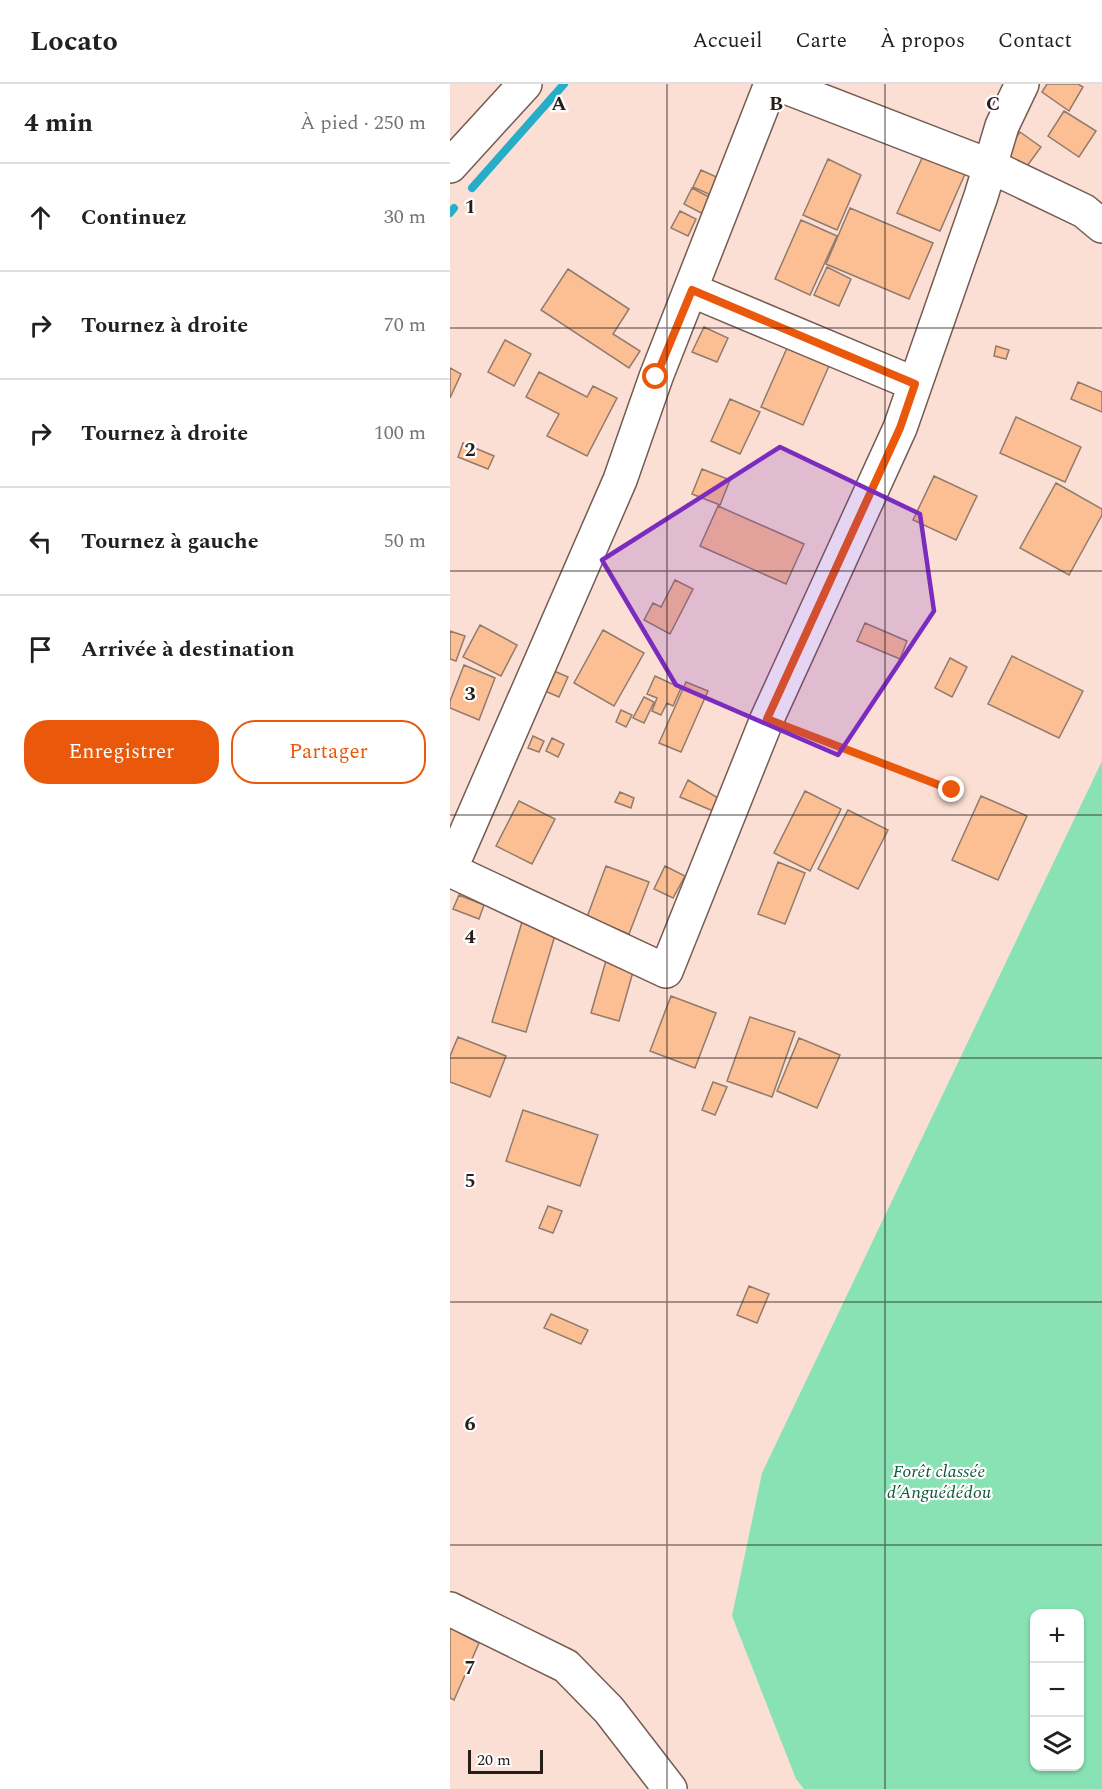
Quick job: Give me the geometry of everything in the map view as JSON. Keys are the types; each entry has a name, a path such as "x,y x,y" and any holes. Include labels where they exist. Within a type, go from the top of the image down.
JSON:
{"street":[{"path":"450,166 525,84"},
{"path":"771,84 656,377 620,480 450,870 666,970 767,719 900,428 1002,126 1022,84"},
{"path":"778,84 990,166 1084,211 1102,226"},
{"path":"692,290 915,384"},
{"path":"450,1610 567,1666 609,1710 670,1789"}],"path":[{"path":"767,719 952,790"}],"highlighted area":[{"path":"780,447 920,514 934,611 838,755 676,685 602,560"}],"green space":[{"name":"Forêt classée d’Anguédédou","path":"1102,761 1102,1789 804,1789 796,1779 732,1616 762,1473"}],"building":[{"path":"1047,84 1078,84 1083,87 1069,111 1042,92"},
{"path":"1064,111 1096,131 1079,157 1048,136"},
{"path":"1020,132 1041,147 1022,173 1001,158"},
{"path":"923,156 965,174 940,231 897,213"},
{"path":"828,159 861,175 837,230 803,215"},
{"path":"701,170 721,179 713,196 693,187"},
{"path":"692,188 711,198 703,214 684,204"},
{"path":"850,208 933,243 909,299 826,264"},
{"path":"680,211 696,219 688,236 671,228"},
{"path":"801,220 837,236 810,295 775,279"},
{"path":"827,267 851,279 839,306 814,295"},
{"path":"568,269 629,309 613,334 640,351 629,368 541,310"},
{"path":"704,327 728,338 717,362 692,352"},
{"path":"505,340 531,354 514,386 488,372"},
{"path":"996,346 1009,350 1006,359 994,356"},
{"path":"787,348 829,366 803,425 761,407"},
{"path":"450,368 461,374 450,398"},
{"path":"539,372 587,397 593,386 617,398 587,456 547,436 559,414 526,397"},
{"path":"1078,382 1102,392 1102,412 1071,399"},
{"path":"730,399 760,412 740,454 711,441"},
{"path":"1016,417 1081,447 1065,482 1000,453"},
{"path":"463,443 494,456 488,469 458,457"},
{"path":"702,469 730,480 720,505 692,494"},
{"path":"934,476 977,496 956,540 913,520"},
{"path":"1056,483 1102,509 1102,515 1069,575 1020,548"},
{"path":"718,506 804,544 786,584 700,546"},
{"path":"675,580 693,589 670,634 644,620 653,603 661,607"},
{"path":"865,623 907,641 900,659 857,641"},
{"path":"480,625 517,645 501,676 463,657"},
{"path":"603,630 644,653 614,706 574,683"},
{"path":"450,631 465,636 456,661 450,659"},
{"path":"1012,656 1083,691 1059,738 988,704"},
{"path":"950,658 967,667 952,697 935,688"},
{"path":"464,665 495,678 479,720 450,708 450,701"},
{"path":"554,671 568,677 559,697 545,691"},
{"path":"655,676 681,688 673,706 667,703 661,715 652,711 657,698 647,694"},
{"path":"686,682 708,691 681,752 659,743"},
{"path":"644,697 654,702 644,723 633,718"},
{"path":"621,710 632,715 626,727 616,722"},
{"path":"533,736 544,741 539,752 528,748"},
{"path":"552,738 564,744 558,757 546,751"},
{"path":"688,780 718,798 713,811 680,797"},
{"path":"805,791 841,809 810,871 774,853"},
{"path":"620,792 634,798 631,808 615,802"},
{"path":"981,796 1027,816 998,880 952,860"},
{"path":"519,801 555,819 532,864 496,846"},
{"path":"848,810 888,830 858,889 818,869"},
{"path":"778,862 805,873 785,924 758,914"},
{"path":"606,866 649,882 629,934 587,917"},
{"path":"665,866 685,876 673,898 654,889"},
{"path":"459,895 484,905 479,919 453,909"},
{"path":"522,922 556,932 526,1032 492,1022"},
{"path":"607,957 635,965 619,1021 591,1013"},
{"path":"671,996 716,1013 695,1068 650,1051"},
{"path":"750,1017 795,1032 772,1097 727,1081"},
{"path":"458,1037 506,1056 490,1097 450,1082 450,1056"},
{"path":"799,1038 840,1055 817,1108 777,1091"},
{"path":"713,1082 727,1087 715,1115 702,1110"},
{"path":"523,1110 598,1135 580,1186 506,1161"},
{"path":"548,1206 562,1211 553,1233 539,1228"},
{"path":"749,1286 769,1294 757,1323 737,1315"},
{"path":"551,1314 588,1330 581,1344 544,1328"},
{"path":"450,1628 479,1643 454,1700 450,1698"}],"waterway":[{"path":"472,188 564,84"},
{"path":"450,213 454,208"}],"route":[{"path":"656,377 692,290 915,384 900,428 767,719 952,790"}]}
